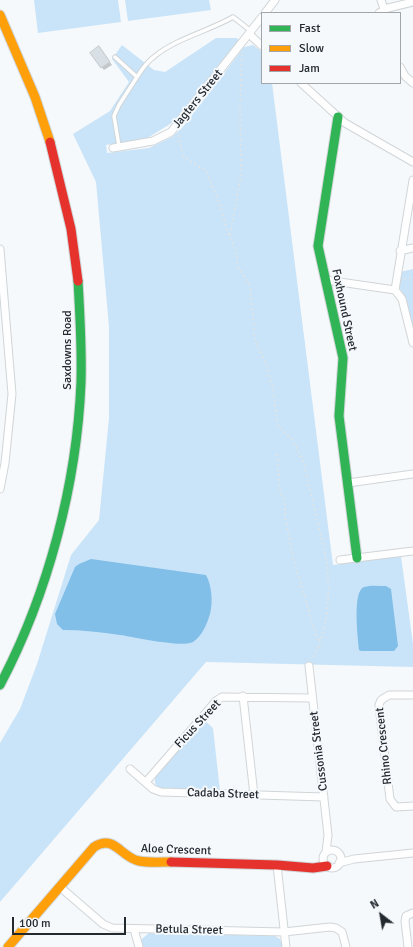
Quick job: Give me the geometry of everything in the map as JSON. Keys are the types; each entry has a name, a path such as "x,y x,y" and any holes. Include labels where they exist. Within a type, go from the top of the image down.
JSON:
{"street":[{"path":"266,12 275,0"},
{"path":"382,0 381,11 413,2"},
{"name":"Saxdowns Road","path":"0,15 29,82 45,124 69,216 80,294 82,362 78,434 66,499 48,568 26,630 0,685"},
{"name":"Jagters Street","path":"116,148 153,141 165,136 176,127 261,18"},
{"path":"250,32 261,45"},
{"path":"401,69 405,76 413,83"},
{"path":"302,84 355,130 413,162"},
{"name":"Foxhound Street","path":"338,116 319,240 319,252 343,358 339,416 357,558"},
{"path":"395,290 400,251 413,180"},
{"path":"400,251 413,248"},
{"path":"0,249 3,314 12,394 5,463 0,489"},
{"path":"326,280 395,290 402,299 413,343"},
{"path":"348,483 413,474"},
{"path":"340,560 413,551"},
{"name":"Cussonia Street","path":"309,666 328,835 325,859"},
{"name":"Rhino Crescent","path":"413,695 389,695 380,700 379,705 390,799 396,807 413,806"},
{"name":"Ficus Street","path":"146,782 219,699 226,696 312,698"},
{"path":"243,696 254,795"},
{"name":"Cadaba Street","path":"130,769 161,792 324,797"},
{"name":"Cussonia Street","path":"328,835 338,856"},
{"name":"Aloe Crescent","path":"8,947 94,847 105,842 114,844 136,861 309,866 313,868 325,859"},
{"path":"325,859 338,856 354,859 413,853"},
{"path":"325,859 334,867 338,856"},
{"path":"277,865 286,947"},
{"name":"Betula Street","path":"60,887 106,926 115,928 284,932 333,928 342,932 346,947"},
{"path":"408,947 405,921 406,916 413,913"},
{"path":"134,929 139,947"}],"lane":[{"path":"116,148 114,116 119,104 136,77 155,56 167,48 207,31 233,17 250,32"},
{"path":"115,57 136,77"}],"path":[{"path":"230,234 241,175 240,104 242,66 244,58 240,45"},
{"path":"176,127 184,156 206,171 210,178 235,249 238,267 250,287 255,341 266,364 272,385 278,427 292,439 303,460 327,562 327,619 321,642 309,666"},
{"path":"277,454 280,490 285,506 285,515 293,558 317,638 321,642"}],"shaded area":[{"path":"34,0 118,0 121,22 38,33"},
{"path":"125,0 209,0 211,10 128,21"},
{"path":"216,38 237,38 239,40 178,119 146,139 106,145 107,153 149,148 172,137 182,128 244,47 253,45 261,51 261,84 272,84 333,565 401,556 413,644 413,667 206,662 0,902 0,743 20,709 37,664 71,555 99,520 109,418 109,327 96,182 73,134 110,111 129,82 112,59 122,45 154,70 165,72"},
{"path":"413,269 413,331 406,300 399,287 400,272"},
{"path":"204,720 213,728 220,791 161,790 156,784 156,776"},
{"path":"149,933 275,936 280,939 283,947 142,947 142,939"}],"water":[{"path":"91,559 206,575 211,589 211,604 209,618 202,633 193,642 179,644 99,632 63,630 57,624 55,614 75,567"},
{"path":"367,586 386,586 391,589 398,646 394,651 361,651 359,650 357,626 357,606 360,590"}],"building":[{"path":"99,46 110,62 101,68 90,53"}],"traffic: fast":[{"path":"338,117 318,246 343,358 339,416 357,558"},
{"path":"0,685 17,650 46,576 66,499 73,460 81,382 78,281"}],"traffic: slow":[{"path":"0,15 35,97 50,142"},
{"path":"8,947 94,847 107,843 132,859 151,862 171,862"}],"traffic: jam":[{"path":"50,142 71,229 78,281"},
{"path":"171,862 277,865 313,868 327,866"}]}
